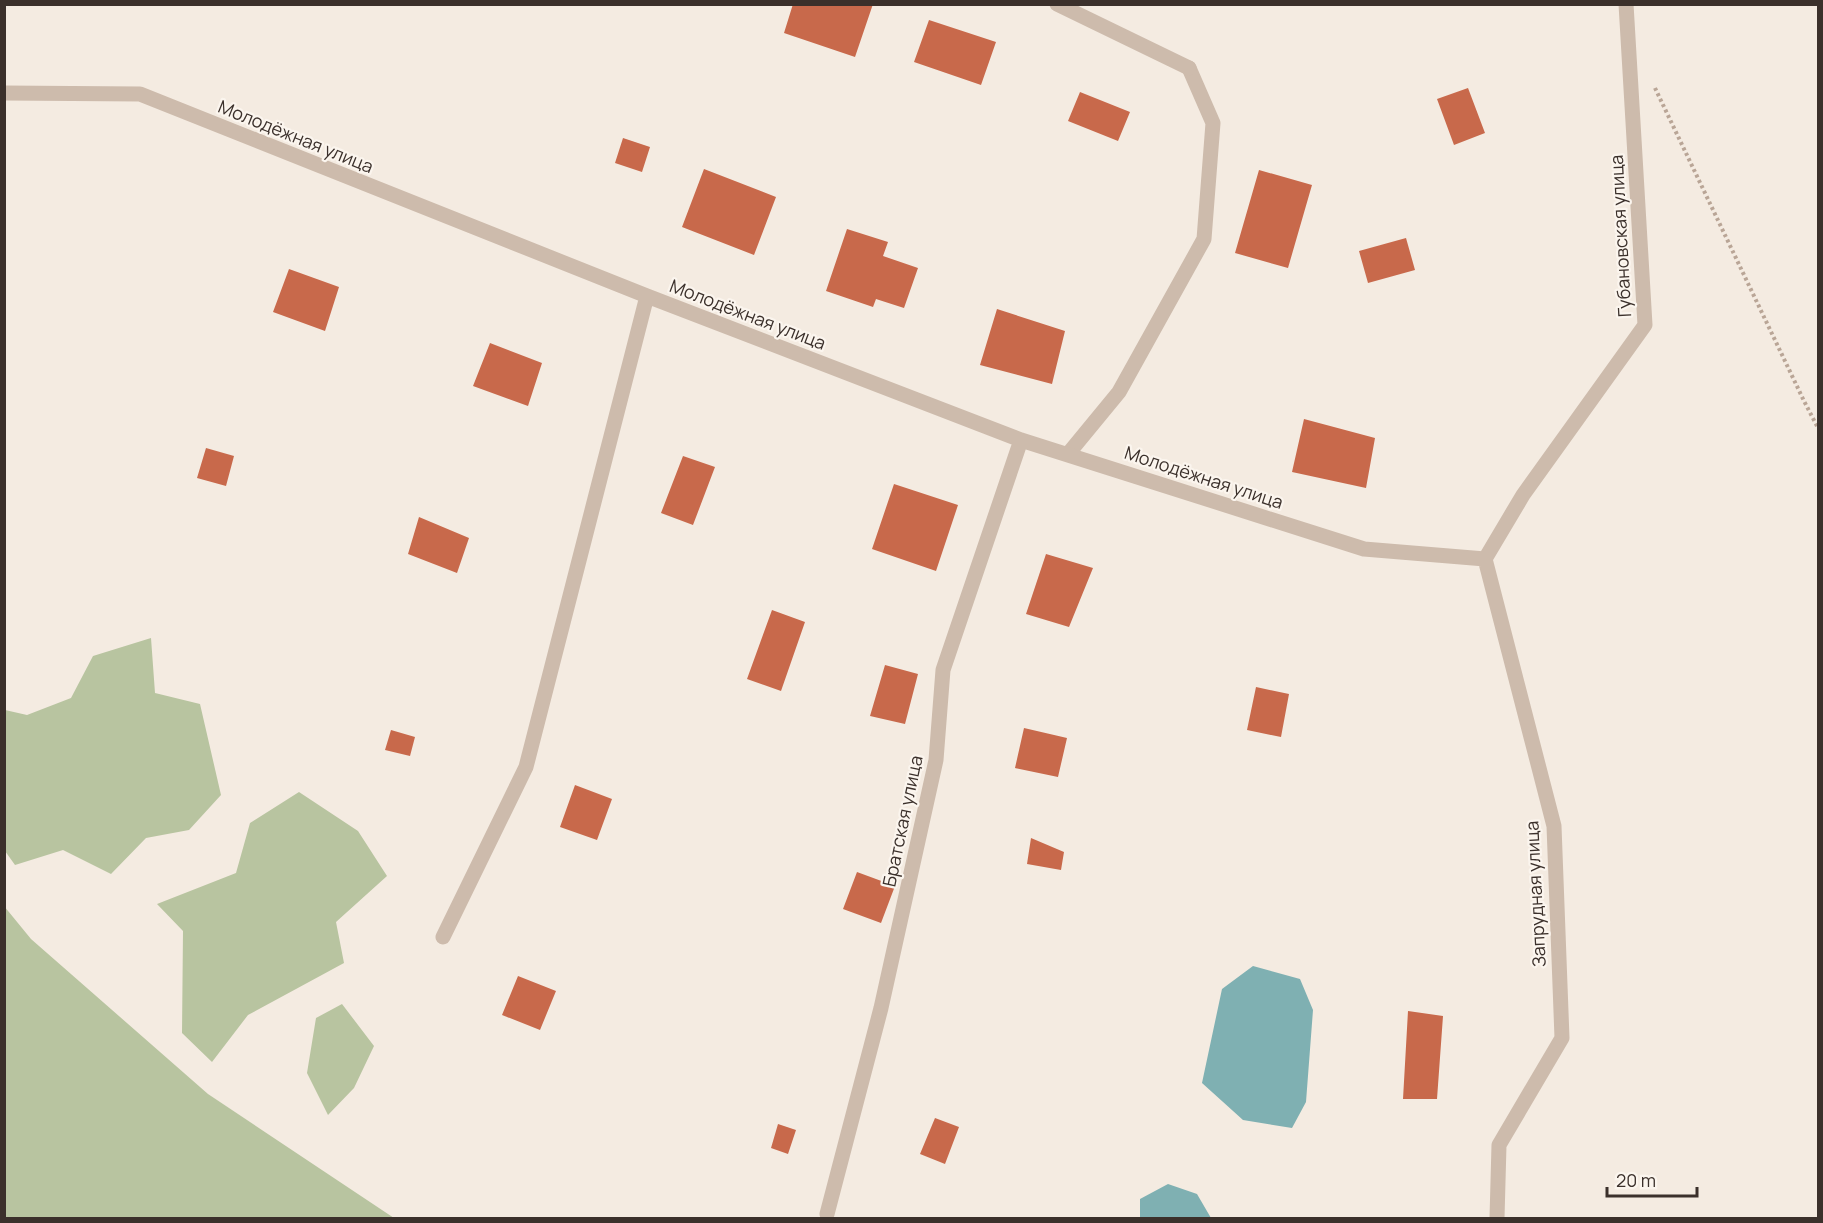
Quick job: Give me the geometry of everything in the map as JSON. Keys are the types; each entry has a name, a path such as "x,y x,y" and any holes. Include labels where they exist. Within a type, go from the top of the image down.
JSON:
{"street":[{"path":"1057,4 1190,68 1213,123 1204,239 1119,392 1068,454"},
{"name":"Губановская улица","path":"1485,559 1523,495 1644,325 1626,4"},
{"name":"Молодёжная улица","path":"4,93 140,94 647,296 1021,440 1364,549 1485,559"},
{"path":"443,936 526,767 647,296"},
{"name":"Братская улица","path":"827,1214 881,1008 936,760 943,670 1021,440"},
{"name":"Запрудная улица","path":"1485,559 1554,826 1562,1038 1499,1145 1497,1218"}],"path":[{"path":"1652,83 1818,428"}],"green space":[{"path":"151,638 155,693 200,704 221,795 189,830 146,838 111,874 63,850 15,865 5,851 5,710 27,715 71,698 93,656"},
{"path":"299,792 358,831 387,876 336,922 344,963 248,1015 212,1062 182,1033 183,931 157,904 236,873 250,823"},
{"path":"4,906 31,939 208,1094 394,1218 5,1218"},
{"path":"342,1004 374,1046 354,1088 328,1115 307,1073 316,1018"}],"water":[{"path":"1253,966 1300,979 1313,1010 1306,1102 1292,1128 1243,1120 1202,1083 1222,989"},
{"path":"1168,1184 1197,1194 1211,1218 1140,1218 1140,1199"}],"building":[{"path":"793,4 873,4 855,57 784,33"},
{"path":"929,20 996,42 981,85 914,62"},
{"path":"1468,88 1485,133 1454,145 1437,99"},
{"path":"1080,92 1130,112 1118,141 1068,121"},
{"path":"623,138 650,147 642,172 615,163"},
{"path":"704,169 776,197 754,255 682,227"},
{"path":"1259,170 1312,185 1288,268 1235,253"},
{"path":"847,229 888,242 883,256 918,268 904,308 876,299 873,307 826,291"},
{"path":"1406,238 1415,270 1368,283 1359,251"},
{"path":"289,269 339,287 325,331 273,312"},
{"path":"997,309 1065,331 1052,384 980,365"},
{"path":"490,343 542,363 528,406 473,386"},
{"path":"1304,419 1375,438 1366,488 1292,472"},
{"path":"206,448 234,456 226,486 197,478"},
{"path":"683,456 715,467 693,525 661,513"},
{"path":"894,484 958,505 936,571 872,549"},
{"path":"419,517 469,538 457,573 408,554"},
{"path":"1046,554 1093,568 1069,627 1026,614"},
{"path":"772,610 805,622 781,691 747,679"},
{"path":"885,665 918,674 905,724 870,716"},
{"path":"1256,687 1289,694 1281,737 1247,730"},
{"path":"1024,728 1067,738 1058,777 1015,768"},
{"path":"391,730 415,737 410,756 385,750"},
{"path":"575,785 612,799 597,840 560,827"},
{"path":"1031,838 1064,852 1061,870 1027,864"},
{"path":"857,872 895,886 881,923 843,909"},
{"path":"518,976 556,991 540,1030 502,1015"},
{"path":"1408,1011 1443,1016 1437,1099 1403,1099"},
{"path":"935,1118 959,1127 945,1164 920,1154"},
{"path":"778,1124 796,1130 788,1154 771,1148"}]}
